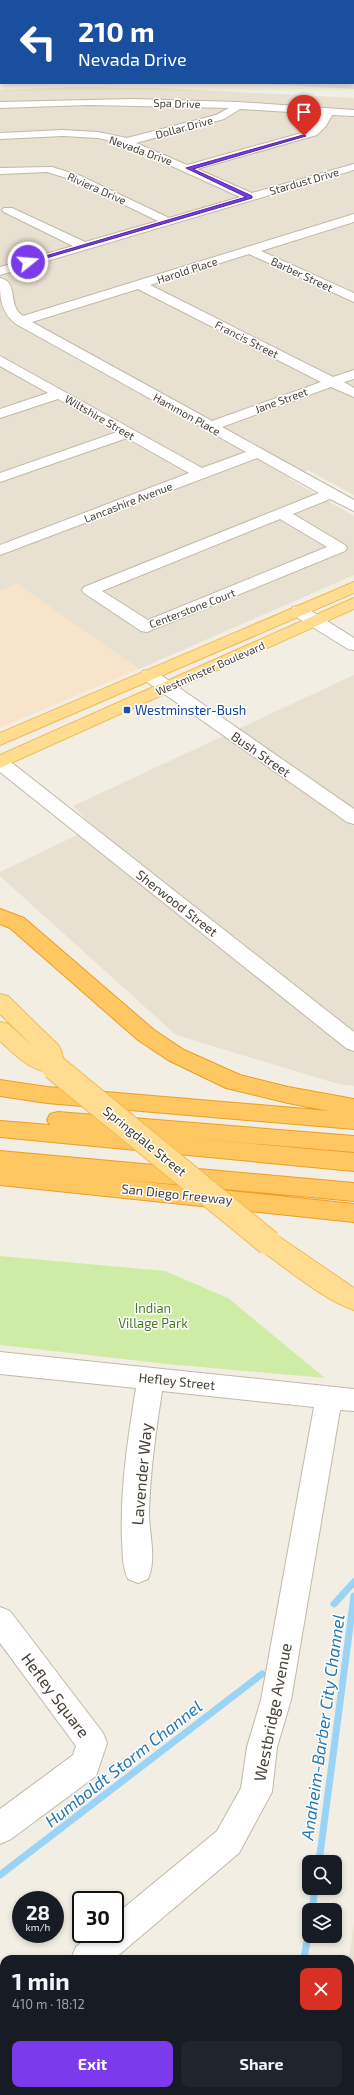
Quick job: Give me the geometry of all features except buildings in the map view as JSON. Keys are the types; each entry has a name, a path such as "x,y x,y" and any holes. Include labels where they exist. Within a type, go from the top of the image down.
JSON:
{"highway":[{"path":"0,916 17,923 146,1035 176,1055 234,1082 288,1095 354,1107"},
{"path":"0,1088 47,1095 354,1122"},
{"path":"0,1114 354,1144"},
{"path":"0,1129 354,1162"},
{"path":"3,1173 354,1192"},
{"name":"San Diego Freeway","path":"3,1173 354,1213"}],"main road":[{"name":"Westminster Boulevard","path":"0,740 354,587"},
{"name":"Westminster Boulevard","path":"0,762 354,603"},
{"path":"0,1001 51,1051 52,1065"},
{"name":"Springdale Street","path":"0,1029 32,1058 52,1065 269,1243 332,1287 354,1300"}],"street":[{"name":"Spa Drive","path":"0,105 110,101 238,105 354,113"},
{"name":"Dollar Drive","path":"126,142 220,117 232,111 238,105"},
{"path":"189,168 314,132 322,124 328,111"},
{"name":"Nevada Drive","path":"0,136 63,133 98,135 126,142 189,168 250,197"},
{"name":"Stardust Drive","path":"0,271 354,167"},
{"name":"Riviera Drive","path":"0,171 48,169 77,178 167,221"},
{"path":"8,210 83,246"},
{"name":"Harold Place","path":"21,321 354,218"},
{"name":"Barber Street","path":"249,250 354,298"},
{"name":"Hammon Place","path":"0,282 6,288 6,303 11,314 21,321 209,427 354,506"},
{"name":"Francis Street","path":"140,285 354,393"},
{"name":"Wiltshire Street","path":"0,360 200,474"},
{"name":"Jane Street","path":"209,427 354,374"},
{"path":"0,414 59,394"},
{"path":"0,478 128,433"},
{"name":"Lancashire Avenue","path":"0,550 256,453"},
{"name":"Centerstone Court","path":"281,513 339,548 147,627 90,590 281,513 330,494"},
{"path":"298,611 354,644"},
{"name":"Bush Street","path":"149,675 354,818"},
{"name":"Sherwood Street","path":"0,762 354,1043"},
{"name":"Hefley Street","path":"0,1363 341,1398"},
{"name":"Lavender Way","path":"138,1570 135,1513 141,1442 151,1378"},
{"name":"Westbridge Avenue","path":"95,1955 228,1842 256,1792 262,1747 276,1700 341,1398"},
{"name":"Hefley Square","path":"0,1620 92,1743 85,1765 0,1828"}],"shaded area":[{"path":"265,84 354,84 354,89"},
{"path":"73,87 162,88 354,98 354,213 19,321 354,222 354,495 308,470 288,478 354,516 354,575 139,669 17,584 0,591 0,90"},
{"path":"17,584 139,669 0,728 0,591"},
{"path":"354,675 354,1086 338,1084 176,1035 0,876 0,872 94,827 73,806"},
{"path":"354,1921 354,1955 350,1955"}],"green space":[{"name":"Indian Village Park","path":"0,1256 165,1271 228,1298 325,1378 167,1364 0,1345"}],"waterway":[{"path":"334,1604 354,1582"},
{"name":"Anaheim-Barber City Channel","path":"320,1855 354,1596"},
{"name":"Humboldt Storm Channel","path":"0,1875 262,1674"},
{"name":"Anaheim-Barber City Channel","path":"313,1903 314,1895"},
{"name":"Anaheim-Barber City Channel","path":"305,1955 307,1943"}],"place":[{"name":"Westminster-Bush","path":"127,710"}],"route":[{"path":"28,262 250,197 189,168 304,136"}]}
